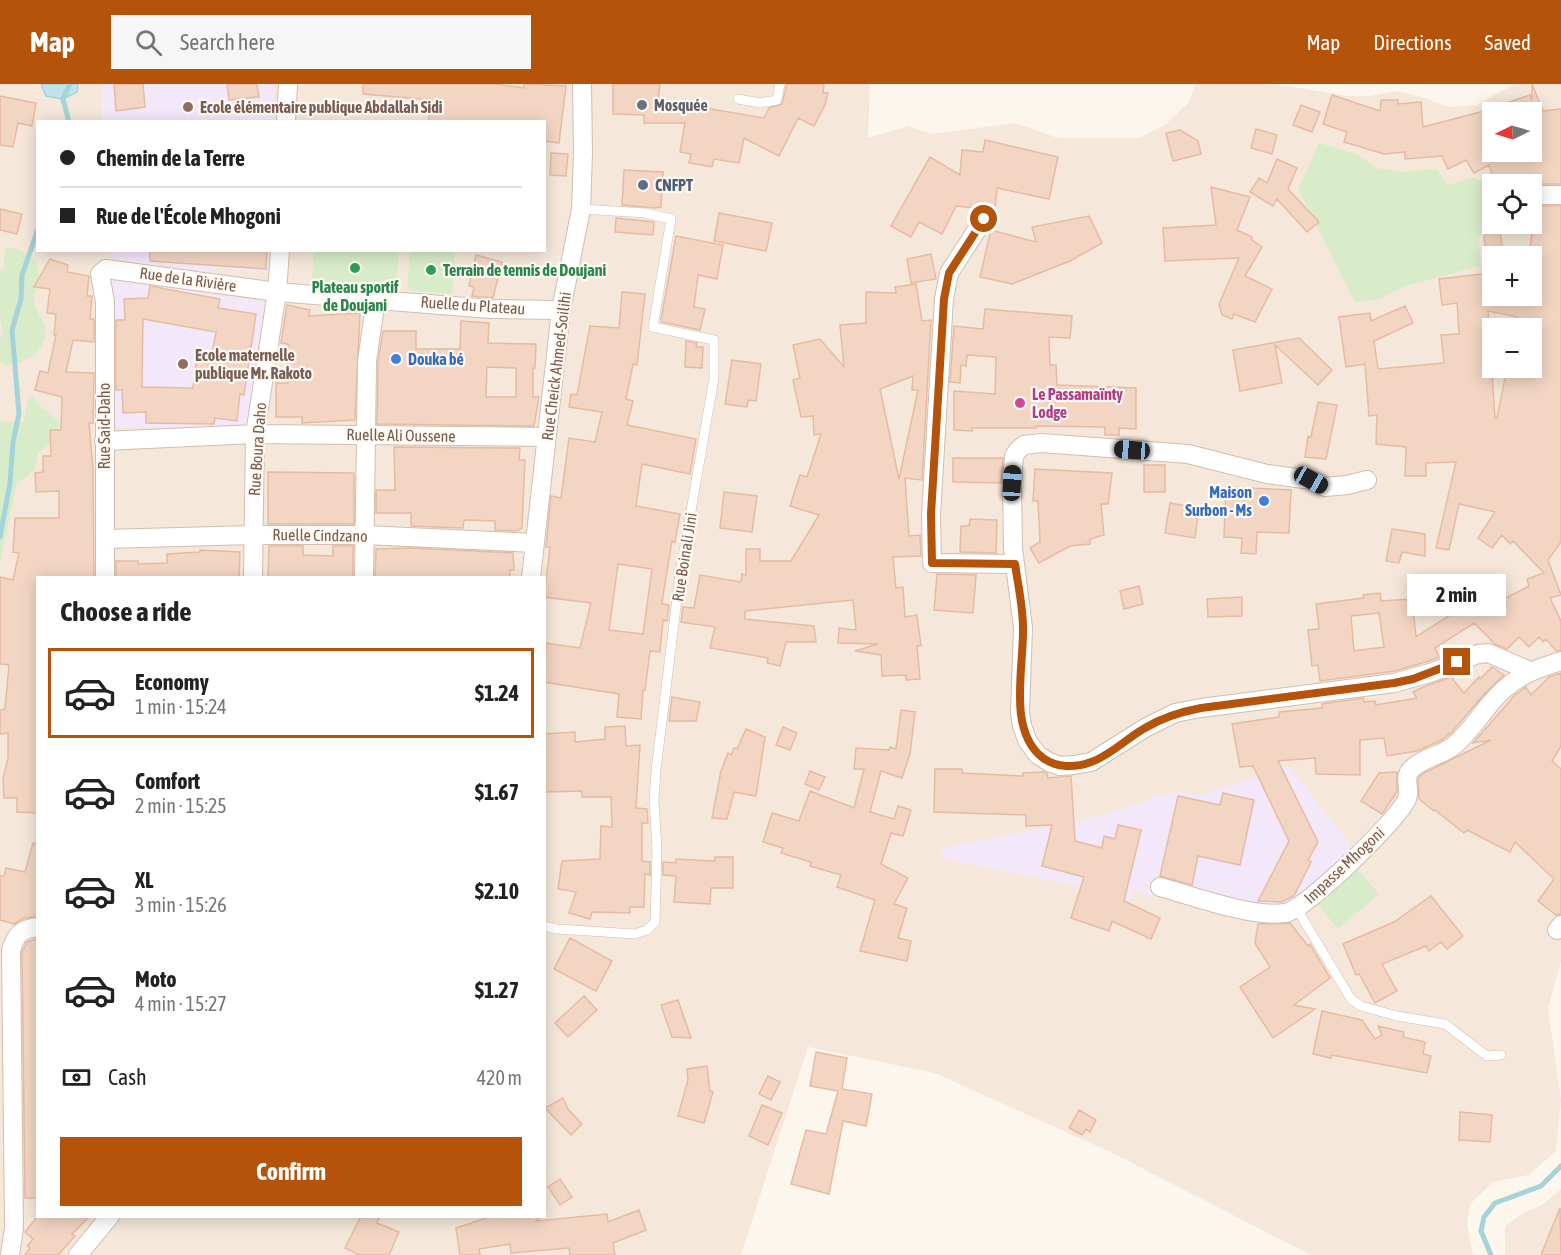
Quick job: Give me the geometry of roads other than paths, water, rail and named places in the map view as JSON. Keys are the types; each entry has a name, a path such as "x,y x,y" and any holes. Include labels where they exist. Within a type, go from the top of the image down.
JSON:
{"street":[{"path":"286,120 288,84"},
{"name":"Rue Cheick Ahmed-Soilihi","path":"531,576 561,310 580,209 583,153 582,84"},
{"path":"1542,195 1561,195"},
{"path":"984,219 949,273 944,299 931,514 932,563 1015,564"},
{"name":"Rue Boura Daho","path":"253,576 255,434 277,292 280,252"},
{"name":"Rue de la Rivière","path":"100,274 106,269 114,269 277,292"},
{"name":"Rue Said-Daho","path":"100,274 105,302 105,576"},
{"name":"Ruelle du Plateau","path":"277,292 495,309 561,310"},
{"path":"364,576 367,361 376,299"},
{"name":"Ruelle Ali Oussene","path":"104,441 255,434 547,437"},
{"path":"1367,480 1347,486 1325,488 1311,480 1267,474 1188,454 1030,443 1018,450 1012,468 1011,530 1023,628 1022,726 1028,742 1038,755 1060,766 1091,762 1145,728 1175,713 1394,683 1433,672 1478,654 1488,653 1530,672 1561,661"},
{"name":"Ruelle Cindzano","path":"105,539 252,535 365,536 534,543"},
{"name":"Impasse Mhogoni","path":"1160,887 1256,912 1276,914 1297,909 1380,833 1407,799 1408,773 1414,767 1454,745 1506,687 1530,672"},
{"path":"10,1255 14,1228 11,950 15,936 24,929 36,927"},
{"path":"78,1255 108,1218"}],"lane":[{"path":"738,99 760,103 777,100 780,84"},
{"name":"Rue Boinali Jini","path":"546,926 634,934 647,930 655,922 656,770 680,574 714,378 714,340 653,327 671,219 645,213 580,209"},
{"path":"1297,909 1351,999 1361,1006 1397,1016 1445,1023 1487,1056 1501,1055"}],"water":[{"path":"41,84 78,84 77,92 63,99 46,96"}],"waterway":[{"path":"68,120 63,99 70,84"},
{"path":"0,537 19,414 12,330 21,299 22,275 36,235"},
{"path":"1491,1255 1481,1231 1484,1217 1495,1203 1541,1186 1561,1166"}],"place":[{"name":"Mosquée","path":"642,105"},
{"name":"Ecole élémentaire publique Abdallah Sidi","path":"188,107"},
{"name":"CNFPT","path":"643,185"},
{"name":"Plateau sportif de Doujani","path":"355,268"},
{"name":"Terrain de tennis de Doujani","path":"431,270"},
{"name":"Douka bé","path":"396,359"},
{"name":"Ecole maternelle publique Mr. Rakoto","path":"183,364"},
{"name":"Le Passamaïnty Lodge","path":"1020,403"},
{"name":"Maison Surbon - Ms","path":"1264,501"}]}
